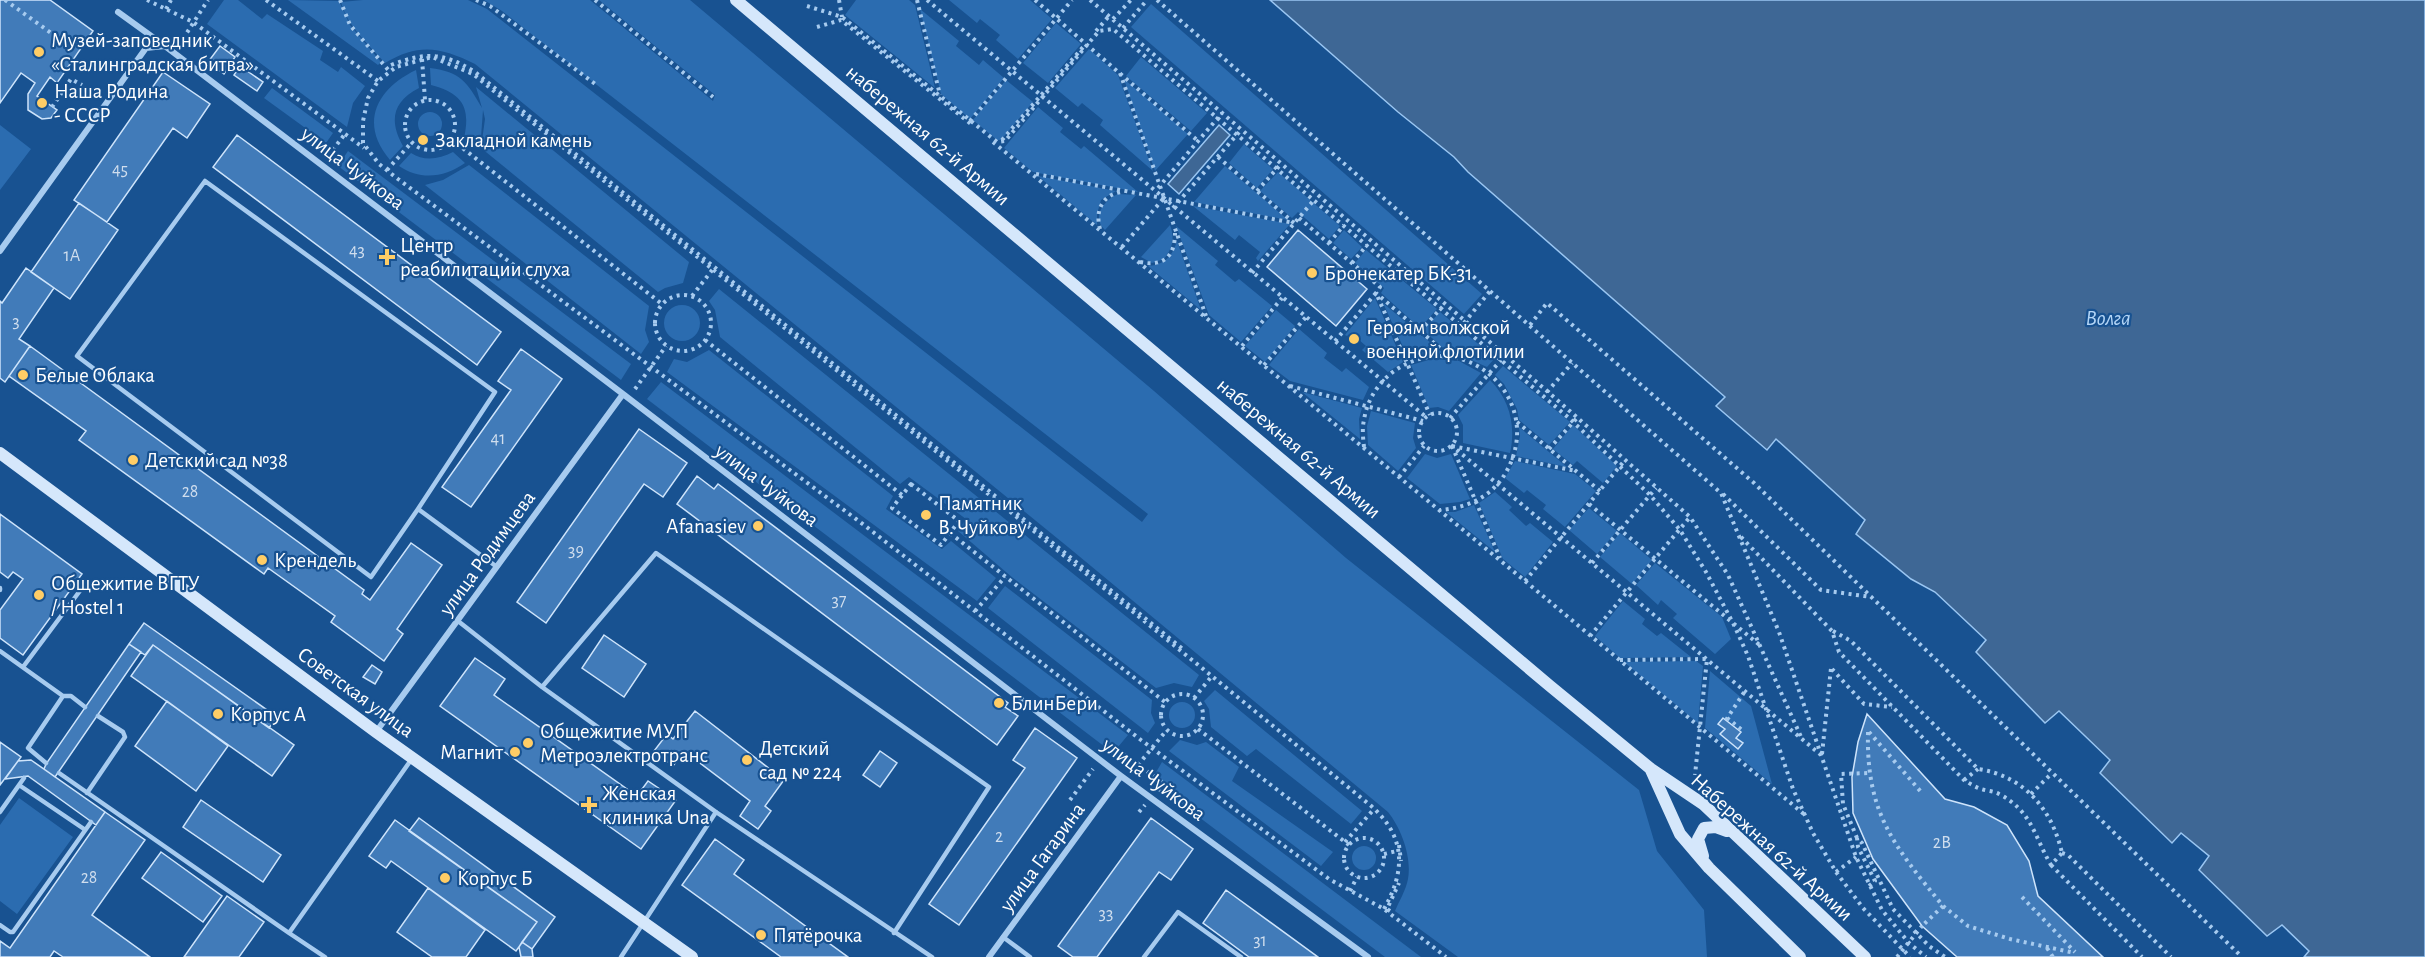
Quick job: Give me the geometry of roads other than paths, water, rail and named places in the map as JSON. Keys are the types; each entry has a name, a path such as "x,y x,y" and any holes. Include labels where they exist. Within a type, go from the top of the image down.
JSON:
{"main road":[{"name":"набережная 62-й Армии","path":"736,0 1651,769 1680,834 1709,868 1800,957"},
{"name":"Советская улица","path":"0,453 376,732 692,957"},
{"name":"Набережная 62-й Армии","path":"1651,769 1702,804 1865,957"},
{"path":"1709,868 1699,849 1698,839 1704,828 1716,827 1734,834"}],"street":[{"name":"улица Чуйкова","path":"118,12 623,394 1121,776 1368,957"},
{"path":"0,251 146,48 165,46"},
{"name":"улица Родимцева","path":"376,732 623,394"},
{"name":"улица Гагарина","path":"989,957 1121,776"}],"lane":[{"path":"205,181 495,392 418,509 371,577 77,356 205,181"},
{"path":"418,509 497,567"},
{"path":"542,687 656,553 988,787 894,933"},
{"path":"23,667 85,584"},
{"path":"458,621 542,687 716,812 932,957"},
{"path":"0,651 63,696 71,696 85,707"},
{"path":"46,764 40,756 28,748 63,696"},
{"path":"87,793 125,737 123,732 98,716"},
{"path":"35,761 40,756"},
{"path":"289,933 412,758"},
{"path":"59,773 102,806 325,957"},
{"path":"0,812 24,778"},
{"path":"19,785 84,829"},
{"path":"621,957 716,812"},
{"path":"0,925 13,932 91,822"},
{"path":"1144,957 1178,912 1241,957"},
{"path":"1003,937 1030,957"}],"water":[{"name":"Волга","path":"1270,0 2425,0 2425,957 2304,957 2309,951 2282,925 2267,936 2199,870 2209,856 2181,833 2172,843 2100,773 2110,760 2059,711 2045,723 1976,652 1986,640 1935,592 1911,579 1856,534 1865,520 1776,439 1767,450 1716,406 1725,397 1468,172 1454,157 1398,112"},
{"path":"1219,125 1230,135 1179,194 1168,184"}],"place":[{"name":"Музей-заповедник «Сталинградская битва»","path":"39,52"},
{"name":"Наша Родина - СССР","path":"42,103"},
{"name":"Закладной камень","path":"423,140"},
{"name":"Центр реабилитации слуха","path":"387,257"},
{"name":"Бронекатер БК-31","path":"1312,273"},
{"name":"Героям волжской военной флотилии","path":"1354,339"},
{"name":"Белые Облака","path":"23,375"},
{"name":"Детский сад №38","path":"133,460"},
{"name":"Памятник В. Чуйкову","path":"926,515"},
{"name":"Afanasiev","path":"758,526"},
{"name":"Крендель","path":"262,560"},
{"name":"Общежитие ВГТУ / Hostel 1","path":"39,595"},
{"name":"БлинБери","path":"999,703"},
{"name":"Корпус А","path":"218,714"},
{"name":"Общежитие МУП Метроэлектротранс","path":"528,743"},
{"name":"Магнит","path":"515,752"},
{"name":"Детский сад № 224","path":"747,760"},
{"name":"Женская клиника Una","path":"589,805"},
{"name":"Корпус Б","path":"445,878"},
{"name":"Пятёрочка","path":"761,935"}]}
